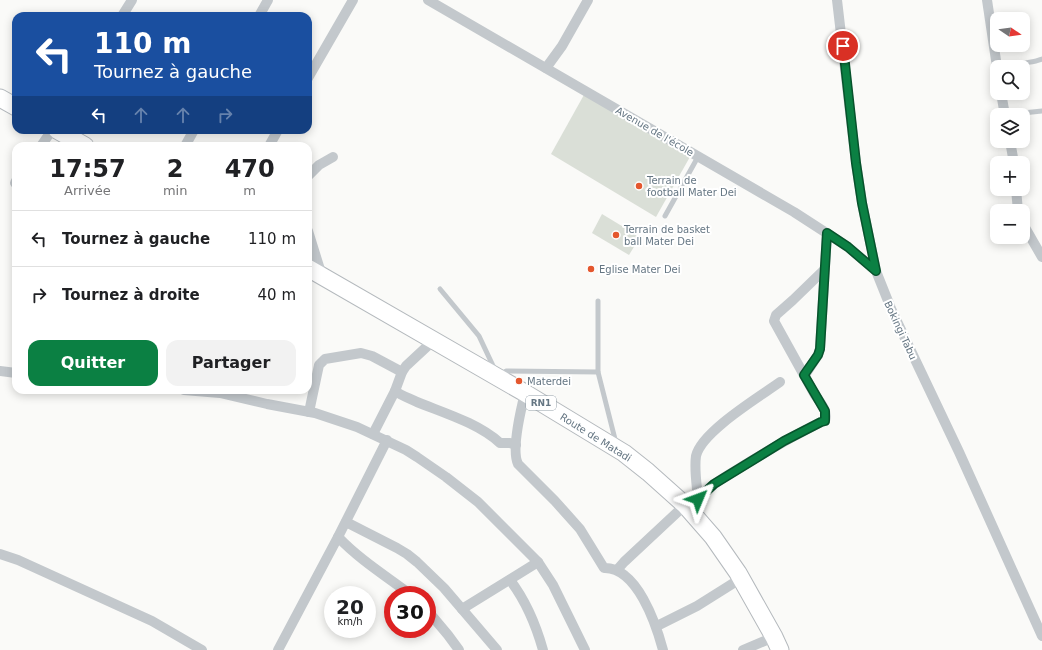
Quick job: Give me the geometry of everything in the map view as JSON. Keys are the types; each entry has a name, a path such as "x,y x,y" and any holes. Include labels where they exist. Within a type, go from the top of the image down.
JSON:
{"highway":[{"path":"0,98 12,105"},
{"path":"63,134 78,142"},
{"name":"Route de Matadi","path":"315,272 498,377 618,449 691,505 738,573 777,643"}],"street":[{"path":"124,12 132,0"},
{"path":"261,12 268,0"},
{"path":"312,71 353,0"},
{"name":"Avenue de l'école","path":"428,0 794,212 848,247 876,271"},
{"path":"546,68 562,46 588,0"},
{"name":"Bokingi Tabu","path":"837,0 856,163 862,203 876,271 892,311 966,466 1042,636"},
{"path":"987,0 996,60"},
{"path":"312,172 319,165 333,157"},
{"path":"804,375 818,355 820,349 827,233"},
{"path":"1030,236 1042,257"},
{"path":"312,254 315,272"},
{"path":"617,570 624,562 714,484 784,441 825,421 825,411 774,320 774,318 824,269"},
{"path":"373,434 395,391 402,372 406,366 434,340"},
{"path":"309,412 319,365 325,359 361,353 372,356 402,372"},
{"path":"0,370 12,372"},
{"path":"691,505 698,449 705,440 733,415 780,382"},
{"path":"395,391 402,396 478,427 493,436 500,443 510,442 516,445"},
{"path":"525,393 517,427 516,458 518,464 580,529 604,568 617,570 624,575 638,590 652,613 663,650"},
{"path":"224,394 309,412 357,427 387,440 417,457 446,477 478,502 538,562 556,591 585,650"},
{"path":"278,650 346,522 387,440"},
{"path":"346,522 407,554 444,588 497,650"},
{"path":"338,537 366,563 398,586"},
{"path":"0,554 18,560 152,621 202,650"},
{"path":"462,609 538,562"},
{"path":"657,626 697,606 740,578"},
{"path":"510,580 520,593 529,609 538,630 543,650"},
{"path":"436,620 459,650"},
{"path":"743,650 777,643"}],"lane":[{"path":"1030,62 1042,59"},
{"path":"1030,112 1042,111"},
{"path":"665,216 699,156"},
{"path":"440,289 478,336 498,377 506,371 598,372"},
{"path":"598,300 598,372 618,449"}],"shaded area":[{"name":"Terrain de football Mater Dei","path":"585,93 691,155 656,217 551,154"},
{"name":"Terrain de basket ball Mater Dei","path":"602,214 640,237 629,255 592,233"}],"place":[{"name":"Terrain de football Mater Dei","path":"639,186"},
{"name":"Terrain de basket ball Mater Dei","path":"616,235"},
{"name":"Eglise Mater Dei","path":"591,269"},
{"name":"Materdei","path":"519,381"}],"route":[{"path":"698,499 714,484 784,441 825,421 826,415 822,404 815,395 804,375 818,355 820,349 827,233 848,247 876,271 862,203 856,163 843,46"}]}
